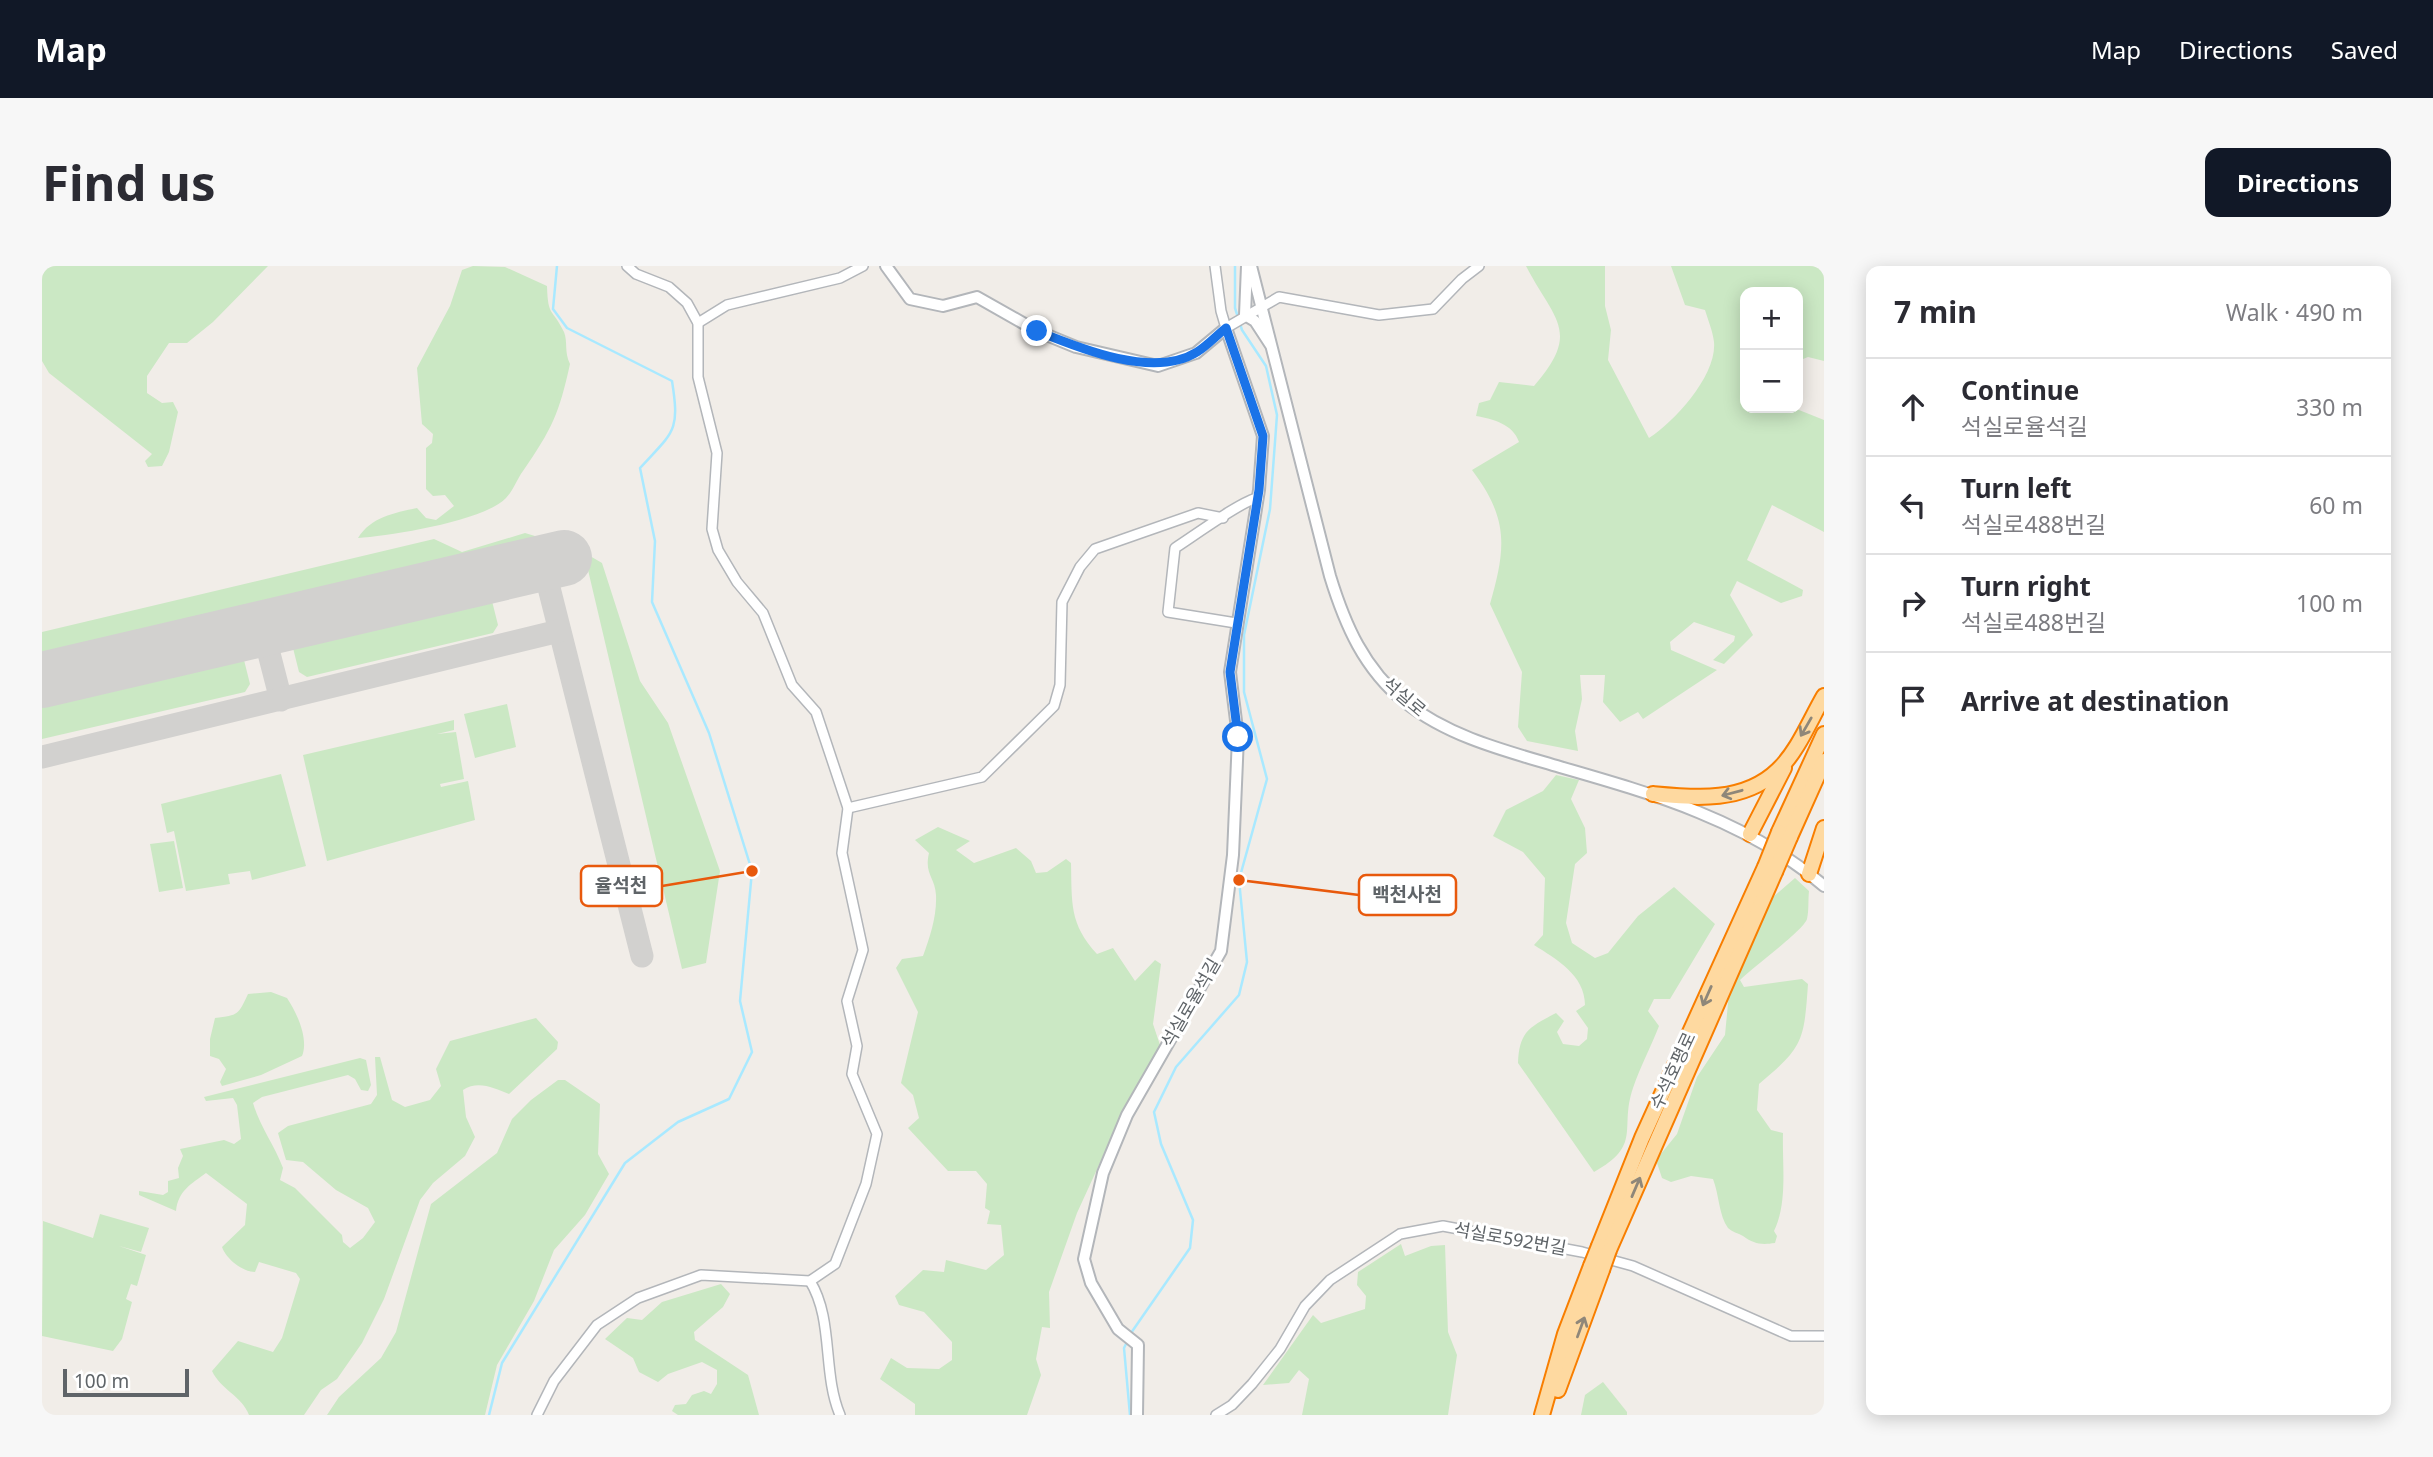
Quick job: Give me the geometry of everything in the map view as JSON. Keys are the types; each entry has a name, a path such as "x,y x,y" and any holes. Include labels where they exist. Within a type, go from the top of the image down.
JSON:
{"highway":[{"path":"1750,834 1788,757 1824,696"},
{"name":"수석호평로","path":"1552,1415 1597,1268 1642,1138 1770,869 1824,734"},
{"path":"1653,794 1710,798 1734,793 1760,783 1777,771 1788,757"},
{"name":"수석호평로","path":"1785,835 1824,761"},
{"path":"1809,873 1824,828"},
{"name":"수석호평로","path":"1542,1415 1565,1334 1597,1268"}],"street":[{"path":"537,1415 554,1381 597,1325 638,1298 701,1275 810,1281 835,1264 866,1184 877,1134 852,1074 856,1046 847,1001 863,950 842,853 848,808 816,712 792,685 763,613 737,582 718,550 712,529 717,453 698,377 698,323 687,303 669,287 636,274 626,266"},
{"path":"698,323 727,305 840,278 863,266"},
{"path":"886,266 910,299 943,306 977,297 1037,331 1076,347 1158,366 1196,353 1237,320 1279,297 1379,315 1433,309 1462,279 1479,266"},
{"path":"1215,266 1237,320"},
{"path":"1237,320 1249,266"},
{"name":"석실로","path":"1249,266 1263,304 1330,576 1344,620 1371,667 1404,701 1444,728 1501,749 1653,794 1750,834 1824,886"},
{"path":"1237,320 1255,321 1275,351"},
{"name":"석실로율석길","path":"1137,1415 1138,1345 1118,1329 1091,1283 1084,1259 1102,1173 1128,1115 1221,951 1235,816 1238,737 1230,672 1258,498 1263,436 1237,320"},
{"path":"1236,623 1167,612 1175,548 1248,499 1258,498"},
{"path":"848,808 982,777 1054,706 1060,685 1062,602 1080,567 1095,549 1198,513 1223,518"},
{"name":"석실로592번길","path":"1216,1415 1232,1405 1252,1384 1280,1349 1305,1306 1330,1280 1400,1234 1443,1226 1582,1252 1633,1266 1791,1336 1824,1336"},
{"path":"810,1281 820,1299 830,1393 840,1415"}],"green space":[{"path":"42,266 268,266 213,322 187,343 169,343 147,376 147,393 162,403 173,402 178,412 169,452 162,466 148,467 145,461 152,454 49,373 42,361"},
{"path":"473,266 505,267 547,286 550,308 564,332 570,364 553,420 511,492 495,506 478,514 436,526 358,538 369,525 392,514 417,508 426,518 436,520 454,506 445,495 433,496 426,489 426,448 432,443 433,434 422,424 417,368 450,306 462,270"},
{"path":"1526,266 1605,266 1605,306 1611,330 1608,360 1649,438 1682,409 1702,382 1713,355 1714,342 1705,310 1685,305 1671,266 1824,266 1824,361 1808,357 1803,359 1803,287 1740,287 1740,413 1803,412 1824,420 1824,532 1772,505 1747,560 1803,590 1802,596 1781,603 1737,581 1730,595 1753,635 1724,664 1713,660 1734,641 1735,636 1694,622 1670,642 1671,650 1717,670 1643,719 1638,712 1620,722 1603,702 1605,675 1580,675 1582,699 1575,731 1578,751 1527,741 1518,727 1522,672 1490,604 1499,566 1501,534 1493,504 1472,470 1519,442 1507,427 1476,416 1479,403 1490,400 1499,382 1534,386 1557,352 1560,338 1553,313"},
{"path":"525,533 578,549 602,563 640,681 668,723 720,871 706,963 682,969 584,553 547,543 42,664 42,632 434,539 462,552"},
{"path":"484,597 492,601 498,625 493,633 307,677 299,672 293,648 298,641"},
{"path":"237,656 244,660 250,684 245,692 42,739 42,702"},
{"path":"507,704 516,747 475,758 464,714"},
{"path":"454,720 454,730 437,734 456,732 464,779 440,784 441,787 468,781 475,820 327,861 303,755"},
{"path":"281,774 306,866 252,880 250,871 228,874 230,884 186,891 174,831 167,833 161,804"},
{"path":"1556,775 1579,780 1571,799 1585,828 1587,853 1575,864 1566,923 1572,943 1595,958 1608,953 1638,916 1674,887 1715,924 1670,999 1654,999 1648,1011 1659,1026 1633,1088 1624,1144 1619,1153 1594,1172 1518,1063 1521,1044 1528,1031 1556,1013 1564,1021 1557,1032 1563,1044 1579,1046 1587,1039 1588,1028 1576,1011 1585,1005 1584,994 1568,969 1534,945 1543,935 1545,878 1523,852 1493,836 1506,810 1543,791"},
{"path":"938,827 970,841 956,850 974,863 1016,848 1031,861 1036,873 1047,872 1066,859 1071,863 1072,901 1077,922 1081,933 1097,954 1113,948 1135,981 1155,960 1161,964 1153,1024 1162,1051 1120,1119 1077,1213 1049,1292 1050,1328 1042,1327 1036,1359 1041,1375 1027,1415 915,1415 915,1404 880,1379 891,1358 907,1368 939,1369 952,1360 952,1342 924,1312 899,1305 895,1296 923,1270 944,1272 946,1260 986,1270 1004,1255 1001,1225 987,1224 990,1211 985,1208 987,1184 976,1171 948,1171 908,1128 919,1118 913,1095 901,1083 918,1012 896,968 902,959 923,956 930,934 936,895 928,866 929,853 915,840"},
{"path":"174,841 183,888 159,892 150,844"},
{"path":"1795,878 1809,891 1807,919 1797,932 1740,980 1744,987 1802,979 1808,984 1805,1019 1798,1042 1785,1061 1759,1084 1757,1110 1771,1130 1783,1133 1783,1195 1774,1231 1777,1236 1775,1243 1762,1244 1728,1228 1713,1179 1691,1176 1671,1182 1662,1178 1656,1160 1677,1134 1697,1077 1725,1035 1729,993 1760,922 1773,897"},
{"path":"271,992 287,998 295,1011 303,1034 302,1056 261,1075 222,1086 220,1082 226,1069 219,1059 210,1056 210,1039 215,1018 237,1013 248,994"},
{"path":"536,1018 558,1042 557,1049 509,1094 480,1085 463,1090 466,1117 475,1137 465,1156 433,1183 420,1200 384,1299 362,1343 337,1379 321,1390 304,1415 249,1415 242,1403 212,1371 238,1341 273,1352 282,1338 300,1279 296,1273 259,1262 255,1272 250,1271 240,1267 227,1256 222,1247 245,1225 247,1204 206,1173 182,1193 176,1211 139,1195 139,1191 163,1195 168,1192 168,1181 179,1178 178,1168 183,1156 180,1149 224,1140 234,1144 241,1139 237,1105 233,1098 206,1101 204,1097 360,1058 366,1060 371,1085 368,1091 361,1090 355,1079 348,1075 262,1097 253,1103 283,1168 280,1180 295,1188 342,1235 343,1242 350,1248 363,1238 375,1222 368,1208 336,1190 303,1162 286,1160 278,1133 288,1126 371,1104 377,1095 375,1057 380,1057 392,1100 405,1107 430,1100 441,1086 436,1069 450,1041"},
{"path":"558,1080 565,1080 600,1104 598,1154 609,1174 585,1215 554,1250 534,1301 497,1365 485,1415 327,1415 339,1397 381,1358 396,1332 431,1204 497,1153 512,1119 531,1100"},
{"path":"100,1214 149,1228 141,1252 119,1246 146,1255 137,1286 131,1284 126,1299 132,1302 122,1339 113,1351 42,1336 43,1221 93,1238"},
{"path":"1401,1244 1405,1256 1431,1246 1445,1245 1448,1332 1457,1355 1448,1415 1302,1415 1309,1379 1299,1370 1289,1383 1263,1385 1313,1315 1321,1323 1365,1309 1366,1296 1357,1285 1358,1272"},
{"path":"721,1284 730,1294 723,1307 694,1332 695,1340 748,1375 759,1415 678,1415 672,1411 675,1405 686,1404 692,1395 704,1391 711,1394 717,1384 717,1370 702,1362 668,1374 658,1382 639,1372 633,1358 605,1339 627,1318 642,1320 662,1302"},
{"path":"1603,1382 1627,1415 1581,1415 1585,1395"}],"waterway":[{"path":"489,1415 502,1363 625,1163 678,1122 729,1099 752,1052 740,1001 752,871 709,733 652,602 655,541 640,468 672,430 675,411 672,381 567,328 553,309 557,266"},
{"path":"1131,1333 1190,1248 1193,1220 1161,1144 1154,1112 1176,1067 1239,995 1247,962 1239,880 1267,779 1244,692 1244,635 1270,509 1277,415 1266,366 1242,330 1235,308 1235,266"},
{"path":"1127,1342 1124,1348 1130,1415"}],"taxiway":[{"path":"543,564 642,956"},
{"path":"263,630 281,700"},
{"path":"42,757 559,631"}],"runway":[{"path":"42,680 564,558"}],"place":[{"name":"율석천","path":"752,871"},
{"name":"백천사천","path":"1239,880"}],"route":[{"path":"1037,331 1076,347 1158,366 1196,353 1226,328 1263,436 1259,490 1238,605 1230,672 1238,737"}]}
